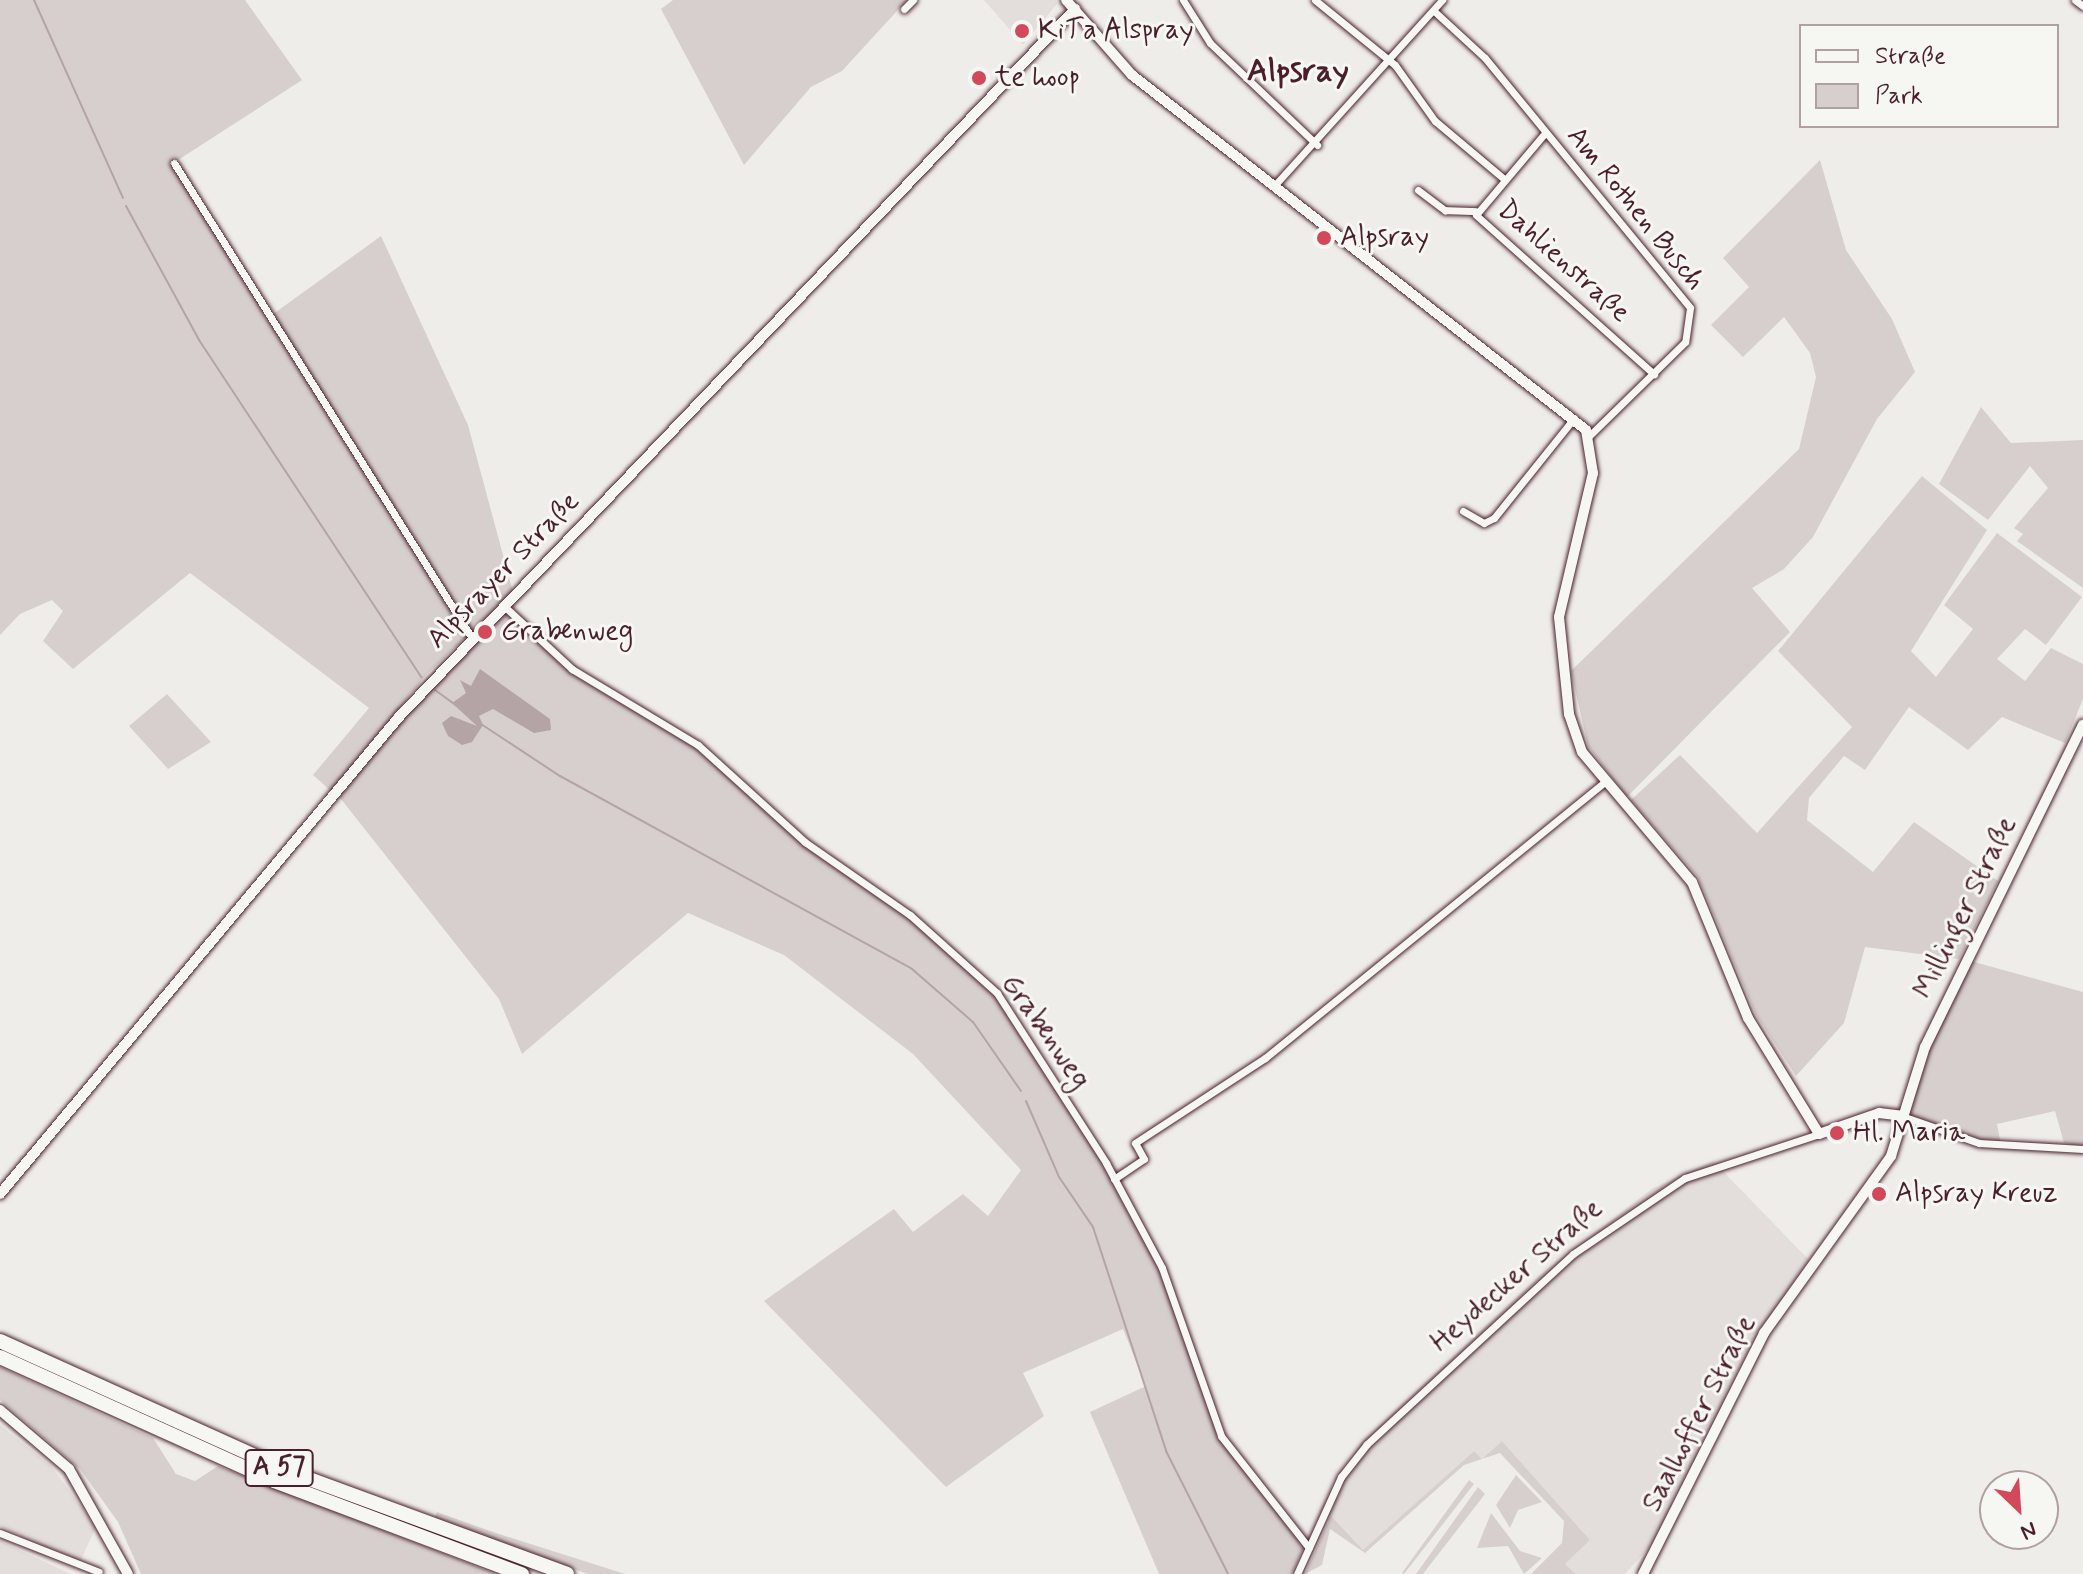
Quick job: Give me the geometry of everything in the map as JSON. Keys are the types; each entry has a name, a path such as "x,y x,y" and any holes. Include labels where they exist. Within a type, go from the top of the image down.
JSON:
{"highway":[{"name":"A 57","path":"0,1341 280,1468 567,1574"},
{"name":"A 57","path":"0,1357 274,1481 522,1574"}],"street":[{"path":"904,9 913,0"},
{"path":"1066,0 1132,75 1574,418 1589,436 1593,473 1564,582 1560,648 1573,727 1603,783 1692,882 1748,1018 1819,1134"},
{"path":"1183,0 1210,43 1317,145"},
{"name":"Dahlienstraße","path":"1315,0 1390,61 1435,121 1504,179"},
{"path":"1274,186 1317,145 1442,0"},
{"path":"2075,0 2083,6"},
{"name":"Alpsrayer Straße","path":"0,1194 472,638 1075,9"},
{"name":"Am Rothen Busch","path":"1434,11 1473,44 1690,308 1691,333 1654,374 1589,436"},
{"name":"Dahlienstraße","path":"1545,133 1475,211 1654,374"},
{"path":"174,163 472,638"},
{"path":"1418,190 1445,210 1475,211"},
{"path":"1463,511 1484,523 1494,518 1574,418"},
{"name":"Grabenweg","path":"504,606 572,669 698,745 805,842 910,915 997,993 1114,1179 1162,1268 1221,1436 1309,1548"},
{"name":"Millinger Straße","path":"1902,1116 1925,1047 2083,725"},
{"path":"1114,1179 1144,1159 1135,1143 1265,1058 1603,783"},
{"name":"Heydecker Straße","path":"1297,1574 1341,1477 1367,1444 1594,1237 1685,1178 1871,1115 1902,1116"},
{"path":"1902,1116 1979,1143 2083,1149"},
{"name":"Saalhoffer Straße","path":"1643,1574 1764,1333 1872,1190 1902,1116"},
{"path":"0,1410 69,1469 128,1574"},
{"path":"0,1533 99,1572"}],"shaded area":[{"name":"KiTa Alspray","path":"984,0 1056,0 1057,4 1023,45"},
{"path":"480,669 550,719 551,730 534,733 493,709 479,716 483,725 472,742 462,745 448,736 442,723 451,716 477,726 452,703 466,693 460,680 471,686"},
{"path":"1713,1161 1812,1263 1765,1330 1673,1521 1625,1574 1576,1574 1565,1564 1590,1540 1502,1441 1482,1459 1474,1451 1363,1551 1319,1512 1362,1442 1540,1275 1653,1188"},
{"path":"0,1425 51,1466 96,1527 79,1564 0,1526"},
{"path":"0,1541 71,1574 0,1574"}],"green space":[{"path":"0,0 245,0 302,80 175,162 269,317 381,236 468,425 513,592 427,674 332,792 313,775 369,708 190,573 73,669 43,641 63,611 52,600 20,614 0,635"},
{"path":"673,0 907,0 842,71 811,87 744,165 661,9"},
{"path":"1820,160 1846,250 1892,319 1915,372 1877,419 1813,537 1784,569 1752,588 1790,632 1627,797 1588,746 1571,671 1799,449 1816,377 1810,353 1784,317 1743,357 1711,325 1749,287 1723,258"},
{"path":"1981,407 2011,443 2083,440 2083,588 2017,541 2023,534 2014,528 2048,488 2030,466 1988,520 1939,484"},
{"path":"1922,476 1987,530 1911,651 1936,677 1973,629 1944,605 1997,533 2082,597 2046,645 2025,629 1997,659 2025,681 2051,648 2083,664 2083,699 2065,743 2002,717 1968,750 1909,707 1865,770 1844,756 1809,798 1807,820 1873,872 1914,822 1998,881 1959,959 1865,947 1844,1023 1796,1076 1756,1015 1698,877 1631,800 1680,755 1757,833 1852,727 1778,651"},
{"path":"504,606 572,669 698,745 805,842 910,915 997,993 1106,1163 1162,1268 1221,1436 1305,1544 1292,1574 1159,1574 1090,1412 1146,1386 1123,1329 1023,1373 1044,1416 946,1487 764,1301 894,1209 913,1232 963,1194 988,1216 1021,1170 913,1054 784,955 688,913 522,1054 499,999 337,794"},
{"path":"167,694 211,742 168,769 129,726"},
{"path":"1967,960 2083,992 2083,1147 2064,1143 2055,1111 1997,1124 2001,1145 1902,1116"},
{"path":"0,1367 153,1438 176,1474 195,1481 218,1466 496,1574 141,1574 118,1522 80,1469 0,1400"},
{"path":"1502,1441 1590,1540 1565,1564 1576,1574 1531,1574 1562,1543 1564,1521 1500,1453 1482,1459"},
{"path":"1474,1451 1482,1459 1464,1465 1365,1553 1330,1529 1322,1565 1305,1574 1331,1516 1363,1550"},
{"path":"1516,1475 1542,1502 1518,1510 1510,1528 1496,1505"},
{"path":"1469,1480 1474,1484 1402,1573"},
{"path":"1478,1487 1485,1494 1423,1574 1416,1574"},
{"path":"437,1512 625,1574 588,1574 434,1520"},
{"path":"1491,1513 1520,1551 1542,1558 1524,1574 1508,1546 1477,1548"}],"waterway":[{"path":"34,0 123,198"},
{"path":"126,206 199,340 421,677"},
{"path":"435,690 457,706"},
{"path":"481,724 560,776 912,969 973,1022 1021,1091"},
{"path":"1026,1101 1059,1177 1093,1227 1166,1451 1228,1574"}],"place":[{"name":"KiTa Alspray","path":"1022,31"},
{"name":"te hoop","path":"979,78"},
{"name":"Alpsray","path":"1324,238"},
{"name":"Grabenweg","path":"485,632"},
{"name":"Hl. Maria","path":"1837,1133"},
{"name":"Alpsray Kreuz","path":"1879,1194"}],"district":[{"name":"Alpsray","path":"1298,71"}]}
